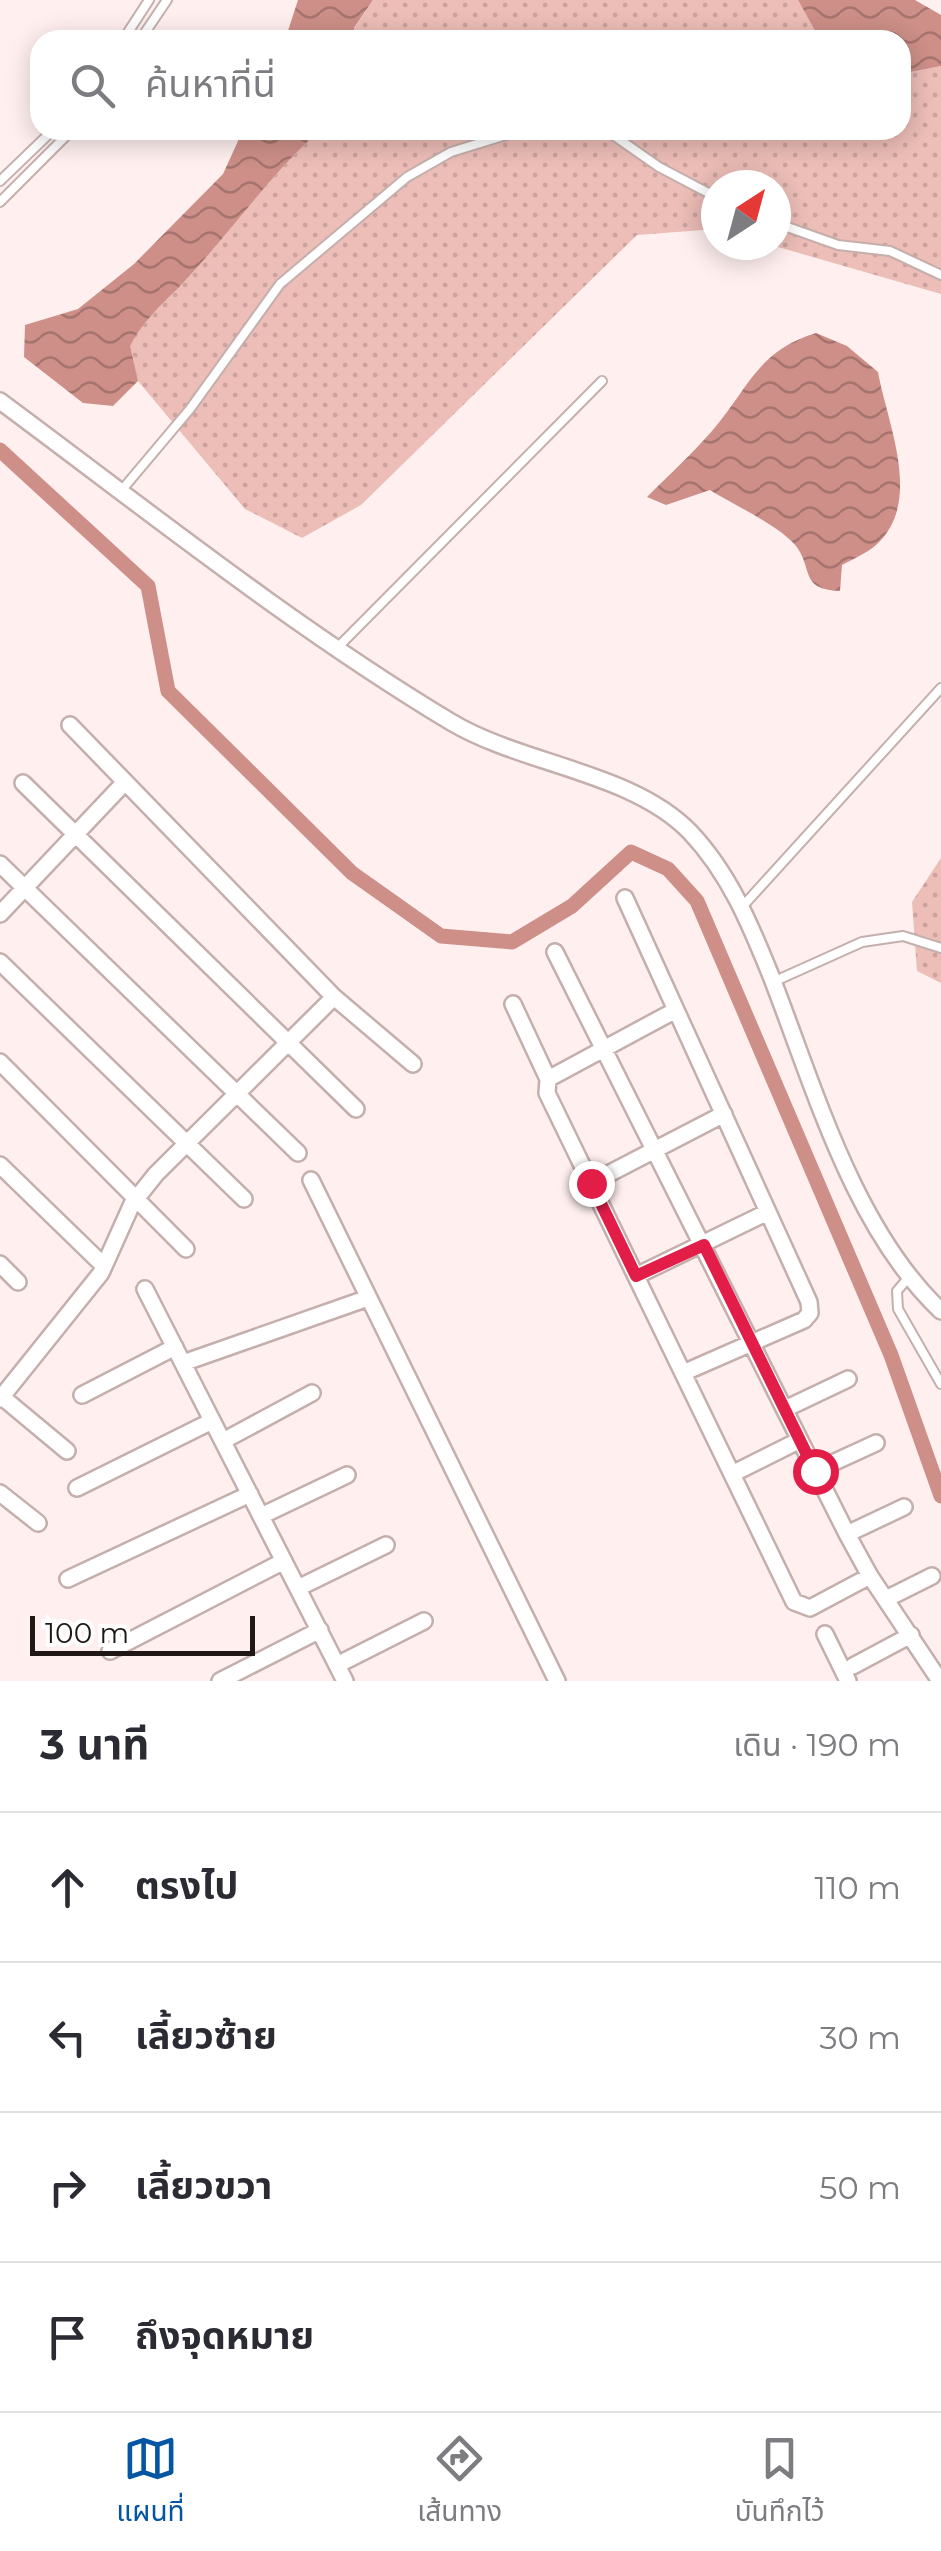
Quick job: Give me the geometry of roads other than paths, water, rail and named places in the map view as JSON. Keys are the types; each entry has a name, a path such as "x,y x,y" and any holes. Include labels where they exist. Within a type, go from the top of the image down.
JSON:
{"street":[{"path":"0,401 338,646 453,724 666,811 731,884 870,1219 908,1277 941,1311"},
{"path":"70,725 334,996 413,1064"},
{"path":"0,914 125,782"},
{"path":"24,783 356,1109"},
{"path":"0,864 298,1153"},
{"path":"625,898 809,1302 810,1313 804,1320 682,1373"},
{"path":"555,952 847,1534 870,1576 940,1681"},
{"path":"0,962 244,1199"},
{"path":"67,1451 1,1398 104,1266 138,1197 334,996"},
{"path":"513,1004 548,1079 547,1093 794,1602 802,1609 870,1576"},
{"path":"548,1079 676,1010"},
{"path":"0,1062 186,1249"},
{"path":"591,1183 724,1114"},
{"path":"0,1165 104,1266"},
{"path":"311,1180 557,1681"},
{"path":"636,1276 768,1212"},
{"path":"0,1264 18,1282"},
{"path":"145,1290 345,1681"},
{"path":"183,1363 368,1298"},
{"path":"82,1395 174,1347"},
{"path":"785,1409 848,1379"},
{"path":"223,1441 312,1393"},
{"path":"76,1488 212,1420"},
{"path":"732,1474 800,1440"},
{"path":"815,1471 876,1442"},
{"path":"261,1516 347,1475"},
{"path":"0,1494 38,1523"},
{"path":"68,1579 250,1494"},
{"path":"847,1534 904,1508"},
{"path":"298,1588 386,1545"},
{"path":"110,1651 284,1562"},
{"path":"886,1599 932,1576"},
{"path":"337,1665 424,1621"},
{"path":"220,1681 320,1630"},
{"path":"825,1634 850,1673 911,1635"}],"lane":[{"path":"130,30 150,0"},
{"path":"147,30 167,0"},
{"path":"0,181 43,140"},
{"path":"0,202 62,140"},
{"path":"121,491 190,408 280,284 407,177 451,152 490,140"},
{"path":"620,140 701,189"},
{"path":"791,228 838,245 890,251 941,275"},
{"path":"338,646 602,382"},
{"path":"742,908 941,688"},
{"path":"773,982 862,942 904,936 941,948"},
{"path":"908,1277 897,1291 898,1309 941,1384"}],"water":[{"path":"298,0 373,0 354,30 288,30"},
{"path":"798,0 915,0 941,15 941,66 911,72 911,30 814,30"},
{"path":"238,140 310,140 142,327 130,346 138,381 113,406 83,403 24,357 25,325 78,309 134,264 223,174"},
{"path":"816,333 847,346 878,372 898,462 898,507 890,527 876,545 842,565 840,591 813,582 796,546 779,531 710,490 666,505 647,497 712,431 767,361 780,350"}],"waterway":[{"path":"0,450 148,586 168,691 352,873 441,936 512,942 572,906 631,852 668,869 697,901 891,1355 941,1496"}]}
